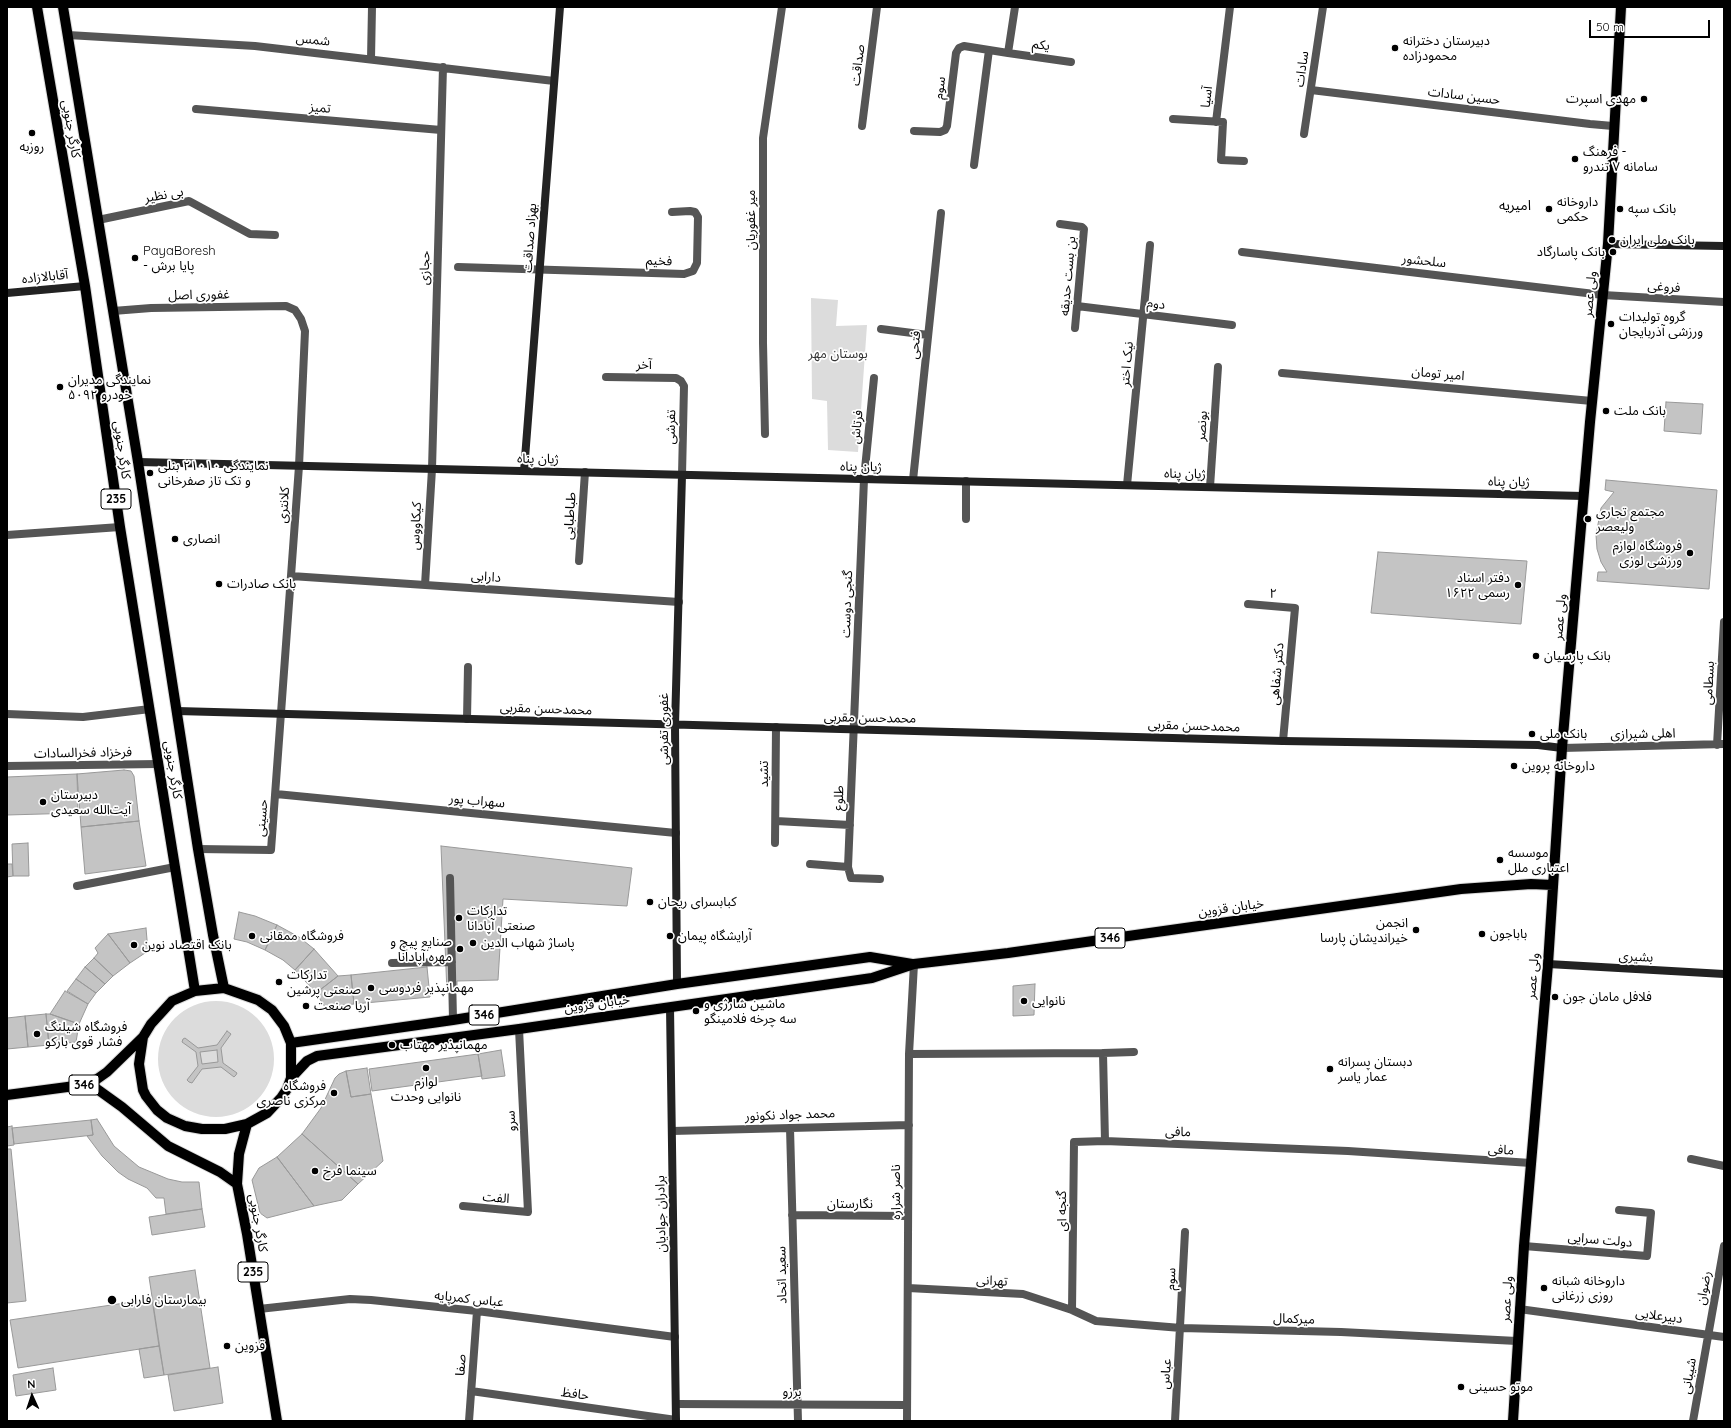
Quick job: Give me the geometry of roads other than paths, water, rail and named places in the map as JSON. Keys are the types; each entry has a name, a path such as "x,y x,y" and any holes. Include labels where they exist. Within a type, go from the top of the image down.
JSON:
{"main road":[{"name":"کارگر جنوبی","path":"37,7 85,286 120,527 195,991"},
{"name":"کارگر جنوبی","path":"63,7 138,462 198,849 224,988"},
{"name":"ولی عصر","path":"1513,1421 1519,1309 1548,964 1562,748 1592,401 1608,244 1613,126 1622,7"},
{"name":"خیابان قزوین","path":"291,1078 307,1061 318,1056 519,1029 872,978 914,964 1008,953 1461,889 1531,884 1553,885"},
{"name":"خیابان قزوین","path":"291,1042 453,1020 677,984 870,957 914,964"},
{"path":"224,988 258,1000 272,1010 284,1026 291,1042 291,1078 287,1089 281,1098 267,1112 247,1124 225,1129 202,1129 185,1126 167,1118 150,1102 143,1090 139,1064 143,1037 151,1024 172,1001 195,991 224,988"},
{"name":"346","path":"7,1094 90,1084 107,1072 143,1037"},
{"path":"90,1084 122,1107 168,1146 220,1172 237,1184"},
{"name":"کارگر جنوبی","path":"247,1124 239,1154 237,1184 277,1421"}],"street":[{"path":"371,58 372,7"},
{"name":"بهزاد صداقت","path":"524,471 560,7"},
{"name":"میر غفوریان","path":"765,434 763,343 763,138 782,7"},
{"name":"صداقت","path":"862,126 877,7"},
{"path":"1008,52 1015,7"},
{"name":"آسیا","path":"1230,7 1216,122 1223,122 1221,160 1244,161"},
{"name":"سادات","path":"1304,134 1323,7"},
{"name":"شمس","path":"68,35 255,46 371,58 554,81"},
{"name":"سوم","path":"914,131 940,132 945,130 947,126 956,53 959,48 964,46 989,50"},
{"path":"974,165 989,50"},
{"name":"یکم","path":"989,50 1071,62"},
{"name":"حجازی","path":"432,469 443,67"},
{"name":"حسین سادات","path":"1311,90 1613,126"},
{"name":"تمیز","path":"196,109 441,130"},
{"path":"1173,119 1216,122"},
{"name":"بی نظیر","path":"98,220 189,201 250,234 275,235"},
{"name":"فخیم","path":"540,270 684,274 693,271 697,263 698,217 695,212 690,211 672,212"},
{"name":"فتحی","path":"913,480 941,213"},
{"name":"بن بست حدیقه","path":"1060,224 1082,227 1084,229 1075,328"},
{"path":"1608,244 1724,246"},
{"name":"نیک اختر","path":"1127,485 1150,245"},
{"name":"سلحشور","path":"1242,252 1603,295"},
{"path":"458,267 540,270"},
{"name":"آقابالازاده","path":"7,293 85,286"},
{"name":"فروغی","path":"1603,295 1724,302"},
{"name":"غفوری اصل","path":"113,311 151,308 286,306"},
{"name":"کلانتری","path":"281,714 300,466 305,331 301,319 295,310 286,306"},
{"name":"دوم","path":"1078,306 1232,325"},
{"path":"881,329 928,335"},
{"name":"بونصر","path":"1210,487 1218,366"},
{"name":"امیر تومان","path":"1282,373 1592,401"},
{"name":"آخر","path":"606,377 676,378 681,381"},
{"name":"فرتاش","path":"864,479 874,378"},
{"name":"تفرشی","path":"681,381 684,386 682,475"},
{"name":"ژیان پناه","path":"138,462 1584,496"},
{"name":"کیکاووس","path":"425,585 432,469"},
{"name":"طباطبایی","path":"579,561 585,472"},
{"name":"غفوری تفرشی","path":"677,984 675,724 682,475"},
{"name":"گنجی دوست","path":"855,729 864,479"},
{"path":"966,481 966,519"},
{"path":"7,535 120,527"},
{"name":"دارابی","path":"291,576 679,602"},
{"name":"۲","path":"1248,604 1295,608"},
{"name":"دکتر شفاهی","path":"1283,741 1295,608"},
{"name":"بسطامی","path":"1721,744 1724,622"},
{"path":"467,719 468,667"},
{"path":"7,714 83,717 150,708"},
{"name":"محمدحسن مقربی","path":"177,711 1283,741 1538,745 1562,748"},
{"name":"حسینی","path":"198,849 271,850 281,714"},
{"name":"تشید","path":"775,843 776,727"},
{"name":"طلوع","path":"848,867 855,729"},
{"name":"اهلی شیرازی","path":"1562,748 1721,744"},
{"name":"فرخزاد فخرالسادات","path":"7,766 159,764"},
{"name":"سهراب پور","path":"276,794 676,833"},
{"path":"776,820 850,825"},
{"path":"810,864 848,867 851,878 880,879"},
{"path":"77,886 175,867"},
{"path":"450,878 453,1020"},
{"path":"392,963 452,962"},
{"name":"ناصر شراره","path":"907,1421 909,1054 914,964"},
{"name":"بشیری","path":"1548,964 1724,974"},
{"name":"برادران جوادیان","path":"670,1007 676,1421"},
{"name":"سرو","path":"519,1029 528,1212"},
{"path":"909,1054 1134,1052"},
{"path":"1103,1053 1105,1141"},
{"name":"محمد جواد نکونور","path":"672,1131 909,1125"},
{"name":"سعید اتحاد","path":"790,1128 798,1421"},
{"name":"مافی","path":"1105,1141 1348,1152 1531,1163"},
{"name":"گنجه ای","path":"1072,1310 1074,1142 1105,1141"},
{"path":"1691,1159 1724,1166"},
{"name":"الفت","path":"463,1206 528,1212"},
{"name":"دولت سرایی","path":"1524,1246 1647,1256 1651,1214 1618,1210"},
{"name":"نگارستان","path":"792,1215 908,1216"},
{"name":"سوم","path":"1181,1328 1185,1232"},
{"name":"رضوان","path":"1708,1335 1724,1246"},
{"name":"تهرانی","path":"908,1288 1023,1294 1072,1310"},
{"name":"عباس کمرپایه","path":"259,1309 350,1299 477,1311 675,1337"},
{"name":"دبیرعلایی","path":"1519,1309 1724,1337"},
{"name":"میرکمال","path":"1072,1310 1096,1320 1181,1328 1341,1332 1517,1341"},
{"name":"صفا","path":"470,1421 477,1311"},
{"name":"عباس","path":"1175,1421 1181,1328"},
{"name":"شیبانی","path":"1693,1421 1708,1335"},
{"name":"حافظ","path":"471,1391 676,1421"},
{"name":"برزو","path":"676,1404 907,1405"}],"place":[{"name":"دبیرستان دخترانه محمودزاده","path":"1395,48"},
{"name":"مهدی اسپرت","path":"1644,99"},
{"name":"روزبه","path":"32,133"},
{"name":"فرهنگ - سامانه ۷ تندرو","path":"1575,159"},
{"name":"داروخانه حکمی","path":"1549,209"},
{"name":"بانک سپه","path":"1620,209"},
{"name":"بانک ملی ایران","path":"1612,240"},
{"name":"بانک پاسارگاد","path":"1613,252"},
{"name":"PayaBoresh - پایا برش","path":"135,258"},
{"name":"گروه تولیدات ورزشی آذربایجان","path":"1611,324"},
{"name":"نمایندگی مدیران خودرو ۵۰۹۲","path":"60,387"},
{"name":"بانک ملت","path":"1606,411"},
{"name":"نمایندگی ۲۱۰۱۰ بنلی و تک تاز صفرخانی","path":"150,473"},
{"name":"مجتمع تجاری ولیعصر","path":"1588,519"},
{"name":"انصاری","path":"175,539"},
{"name":"فروشگاه لوازم ورزشی لوزی","path":"1690,553"},
{"name":"بانک صادرات","path":"219,584"},
{"name":"دفتر اسناد رسمی ۱۶۲۲","path":"1518,585"},
{"name":"بانک پارسیان","path":"1536,656"},
{"name":"بانک ملی","path":"1532,734"},
{"name":"داروخانه پروین","path":"1514,766"},
{"name":"دبیرستان آیت‌الله سعیدی","path":"43,802"},
{"name":"موسسه اعتباری ملل","path":"1500,860"},
{"name":"کبابسرای ریحان","path":"650,902"},
{"name":"تدارکات صنعتی آپادانا","path":"459,918"},
{"name":"انجمن خیراندیشان پارسا","path":"1416,930"},
{"name":"باباجون","path":"1482,934"},
{"name":"فروشگاه ممقانی","path":"252,936"},
{"name":"آرایشگاه پیمان","path":"670,936"},
{"name":"پاساژ شهاب الدین","path":"473,943"},
{"name":"بانک اقتصاد نوین","path":"134,945"},
{"name":"صنایع پیچ و مهره آپادانا","path":"460,949"},
{"name":"تدارکات صنعتی پرشین","path":"279,982"},
{"name":"مهمانپذیر فردوسی","path":"371,988"},
{"name":"فلافل مامان جون","path":"1555,997"},
{"name":"نانوایی","path":"1024,1001"},
{"name":"آریا صنعت","path":"306,1006"},
{"name":"ماشین شارژی و سه چرخه فلامینگو","path":"696,1011"},
{"name":"فروشگاه شیلنگ فشار قوی بارکو","path":"37,1034"},
{"name":"مهمانپذیر مهتاب","path":"392,1045"},
{"name":"لوازم نانوایی وحدت","path":"426,1068"},
{"name":"دبستان پسرانه عمار یاسر","path":"1330,1069"},
{"name":"فروشگاه مرکزی ناصری","path":"334,1093"},
{"name":"سینما فرخ","path":"315,1171"},
{"name":"داروخانه شبانه روزی زرغانی","path":"1544,1288"},
{"name":"بیمارستان فارابی","path":"112,1300"},
{"name":"قزوین","path":"227,1346"},
{"name":"موتو حسینی","path":"1461,1387"}],"district":[{"name":"امیریه","path":"1515,206"}],"park label":[{"name":"بوستان مهر","path":"838,354"}]}
